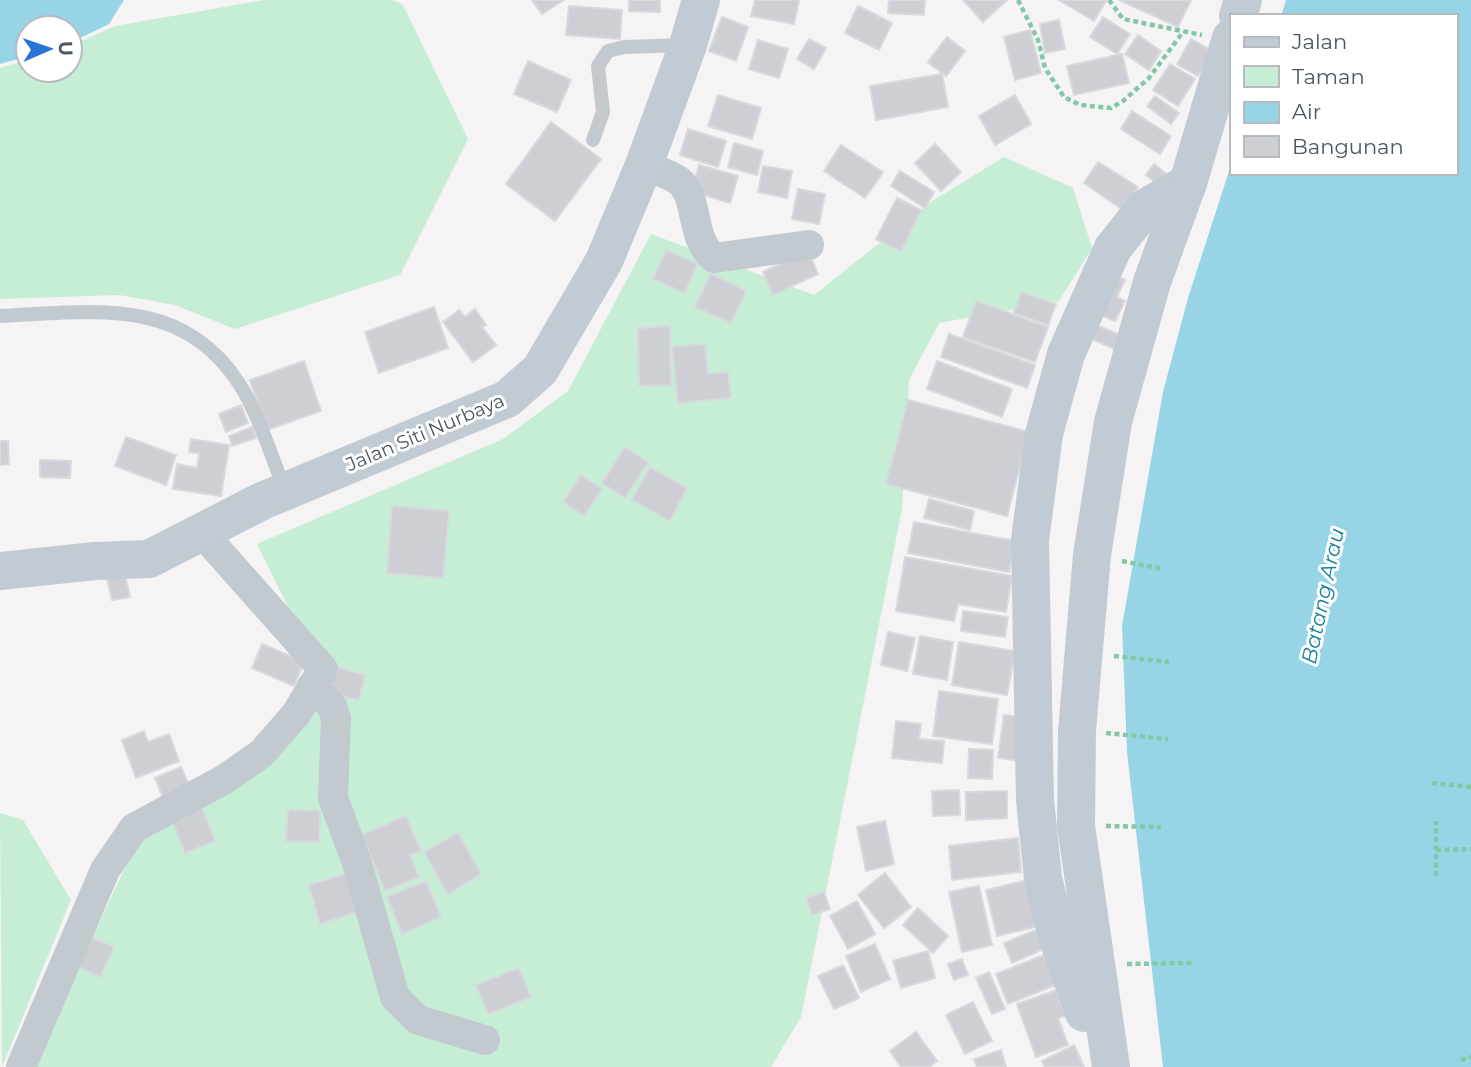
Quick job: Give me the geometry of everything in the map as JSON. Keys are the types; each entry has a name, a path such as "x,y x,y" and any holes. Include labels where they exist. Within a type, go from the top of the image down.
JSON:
{"street":[{"name":"Jalan Siti Nurbaya","path":"0,571 50,568 95,561 149,559 286,491 438,430 507,399 540,369 567,328 604,261 644,165 688,45 701,0"},
{"path":"1110,1064 1076,826 1077,731 1086,653 1092,555 1113,422 1152,282 1188,183 1230,41"},
{"path":"644,165 678,180 687,192 702,248 714,258 809,245"},
{"path":"1110,1064 1084,1014 1056,933 1043,878 1035,800 1030,540 1044,434 1066,354 1113,248 1145,208 1188,183"},
{"path":"21,1067 105,870 134,828 225,779 262,753 296,714 323,668 203,534"},
{"path":"312,686 332,706 335,718 333,798 356,860 395,997 418,1020 485,1040"}],"lane":[{"path":"593,140 603,111 598,66 608,51 624,47 688,45"},
{"path":"0,316 123,312 173,323 211,348 239,383 286,491"}],"path":[{"path":"1018,0 1038,40 1045,68 1064,97 1080,105 1111,108 1123,101 1149,78 1183,32"},
{"path":"1109,0 1124,19 1183,32 1230,38"},
{"path":"1092,555 1163,569"},
{"path":"1086,653 1169,662"},
{"path":"1077,731 1168,739"},
{"path":"1432,783 1471,787"},
{"path":"1436,821 1436,876"},
{"path":"1076,826 1161,827"},
{"path":"1436,850 1471,849"},
{"path":"1094,964 1192,963"},
{"path":"1461,1060 1471,1058"}],"green space":[{"path":"265,0 392,0 403,5 468,139 400,275 235,329 175,305 119,295 0,299 0,68 14,64 14,84 84,84 84,40 115,26"},
{"path":"1004,157 1073,188 1092,248 1059,301 939,323 909,380 902,509 801,1017 771,1067 32,1067 142,831 268,759 323,678 257,544 503,439 568,391 651,234 814,295 934,200"},
{"path":"0,813 23,820 71,900 2,1067"}],"water":[{"path":"0,0 124,0 109,24 84,36 84,14 14,14 14,60 0,64"},
{"name":"Batang Arau","path":"1286,0 1471,0 1471,1067 1163,1067 1127,752 1122,626 1163,392 1188,298 1230,168 1230,175 1457,175 1457,14 1282,14"}],"building":[{"path":"532,0 564,0 542,14"},
{"path":"629,0 660,0 660,12 629,11"},
{"path":"755,0 799,0 794,24 751,16"},
{"path":"889,0 925,0 924,15 888,13"},
{"path":"963,0 1007,0 983,22"},
{"path":"1059,0 1105,0 1106,1 1094,21"},
{"path":"1119,0 1191,0 1178,27"},
{"path":"569,6 622,10 620,39 566,35"},
{"path":"858,6 892,23 879,50 845,33"},
{"path":"722,17 748,27 736,61 709,51"},
{"path":"1103,17 1130,34 1117,54 1090,37"},
{"path":"1059,20 1065,49 1045,53 1040,24"},
{"path":"1030,30 1041,73 1015,80 1004,37"},
{"path":"1138,35 1161,51 1149,70 1125,54"},
{"path":"947,37 965,51 946,76 928,62"},
{"path":"809,39 826,48 814,69 797,59"},
{"path":"1191,39 1212,51 1198,76 1177,64"},
{"path":"758,40 788,49 779,78 749,69"},
{"path":"1122,54 1129,83 1074,95 1067,66"},
{"path":"528,61 571,80 557,112 514,94"},
{"path":"1170,64 1195,79 1178,106 1153,90"},
{"path":"942,74 948,107 876,120 870,86"},
{"path":"718,95 761,108 752,139 708,126"},
{"path":"1015,95 1031,124 995,145 979,116"},
{"path":"1155,96 1179,113 1171,124 1147,106"},
{"path":"1132,111 1171,136 1160,154 1121,129"},
{"path":"551,122 601,159 555,221 506,184"},
{"path":"688,129 726,141 718,167 680,155"},
{"path":"734,143 763,151 757,175 728,167"},
{"path":"935,144 961,172 941,191 915,163"},
{"path":"841,145 883,172 865,198 824,171"},
{"path":"1098,162 1138,187 1123,210 1084,183"},
{"path":"1154,164 1165,173 1157,184 1146,175"},
{"path":"699,165 738,176 730,203 691,191"},
{"path":"763,166 792,171 787,198 758,192"},
{"path":"900,171 934,192 925,208 891,186"},
{"path":"798,189 825,194 819,224 792,219"},
{"path":"897,198 921,210 901,252 876,239"},
{"path":"666,250 697,264 685,293 653,279"},
{"path":"808,251 818,274 773,295 763,272"},
{"path":"711,274 746,291 731,323 695,307"},
{"path":"1112,274 1125,280 1117,297 1125,301 1115,321 1094,312"},
{"path":"1021,292 1056,304 1048,325 1014,313"},
{"path":"976,301 1048,327 1035,362 963,337"},
{"path":"434,307 448,348 379,373 365,332"},
{"path":"475,309 486,325 482,327 496,345 473,362 443,322 459,310 465,317"},
{"path":"1092,323 1120,335 1114,349 1087,337"},
{"path":"670,326 671,385 639,386 638,328"},
{"path":"949,334 1035,365 1027,388 941,357"},
{"path":"705,344 708,374 728,372 731,398 678,403 672,347"},
{"path":"304,361 321,411 267,430 250,380"},
{"path":"937,361 1012,389 1002,417 927,389"},
{"path":"908,400 1029,432 1007,516 886,484"},
{"path":"241,405 248,423 226,432 219,414"},
{"path":"252,427 256,438 232,446 229,436"},
{"path":"126,437 176,455 166,485 115,466"},
{"path":"191,439 229,445 221,496 173,489 177,464 197,468 199,453 189,452"},
{"path":"0,441 8,441 9,464 0,465"},
{"path":"625,447 648,462 625,498 602,483"},
{"path":"40,460 71,461 70,478 40,477"},
{"path":"650,467 687,488 670,521 632,500"},
{"path":"581,475 602,489 584,516 563,502"},
{"path":"929,499 974,511 970,530 924,518"},
{"path":"392,506 449,511 443,578 387,573"},
{"path":"914,522 1015,541 1009,572 908,553"},
{"path":"905,557 1012,576 1006,612 958,604 954,621 896,611"},
{"path":"125,575 130,597 112,600 107,579"},
{"path":"963,611 1008,617 1005,637 961,631"},
{"path":"888,632 915,638 907,671 881,665"},
{"path":"920,636 953,642 947,680 913,674"},
{"path":"959,642 1015,651 1007,695 952,685"},
{"path":"262,644 304,662 294,686 252,668"},
{"path":"336,667 365,675 359,700 329,693"},
{"path":"939,691 998,699 992,744 933,736"},
{"path":"1004,715 1025,718 1019,761 998,758"},
{"path":"896,721 921,724 919,739 944,741 942,763 892,758"},
{"path":"144,731 148,742 169,734 179,761 136,778 122,740"},
{"path":"969,749 993,750 992,779 968,778"},
{"path":"181,767 191,790 165,802 155,778"},
{"path":"959,790 960,815 933,816 932,791"},
{"path":"1007,791 1007,818 966,820 966,792"},
{"path":"201,805 215,841 185,853 171,817"},
{"path":"288,810 320,811 319,842 286,841"},
{"path":"406,816 421,851 410,855 419,877 385,891 362,835"},
{"path":"885,821 894,864 866,871 857,827"},
{"path":"458,833 481,874 448,894 424,852"},
{"path":"1018,838 1021,872 952,880 949,846"},
{"path":"885,873 911,907 884,928 858,895"},
{"path":"345,874 357,912 320,924 309,885"},
{"path":"1028,880 1039,926 997,936 986,890"},
{"path":"426,881 441,917 402,934 387,897"},
{"path":"979,886 992,945 962,952 949,892"},
{"path":"824,892 830,909 812,915 806,898"},
{"path":"857,901 875,934 848,949 830,916"},
{"path":"918,908 948,936 933,953 903,925"},
{"path":"1036,930 1044,949 1012,963 1004,943"},
{"path":"91,937 114,947 100,977 77,966"},
{"path":"875,944 890,979 861,992 846,956"},
{"path":"928,951 935,978 901,988 893,961"},
{"path":"1049,953 1061,983 1008,1004 996,974"},
{"path":"962,959 968,975 954,980 948,964"},
{"path":"843,965 859,998 834,1009 818,976"},
{"path":"519,968 531,997 488,1014 476,985"},
{"path":"989,972 1005,1009 992,1014 976,978"},
{"path":"1056,990 1065,1016 1058,1018 1068,1045 1036,1057 1017,1004"},
{"path":"973,1002 992,1041 965,1054 946,1015"},
{"path":"916,1032 937,1061 929,1067 901,1067 890,1051"},
{"path":"1074,1045 1084,1067 1045,1067 1042,1061"},
{"path":"1001,1050 1006,1067 977,1067 974,1059"}]}
